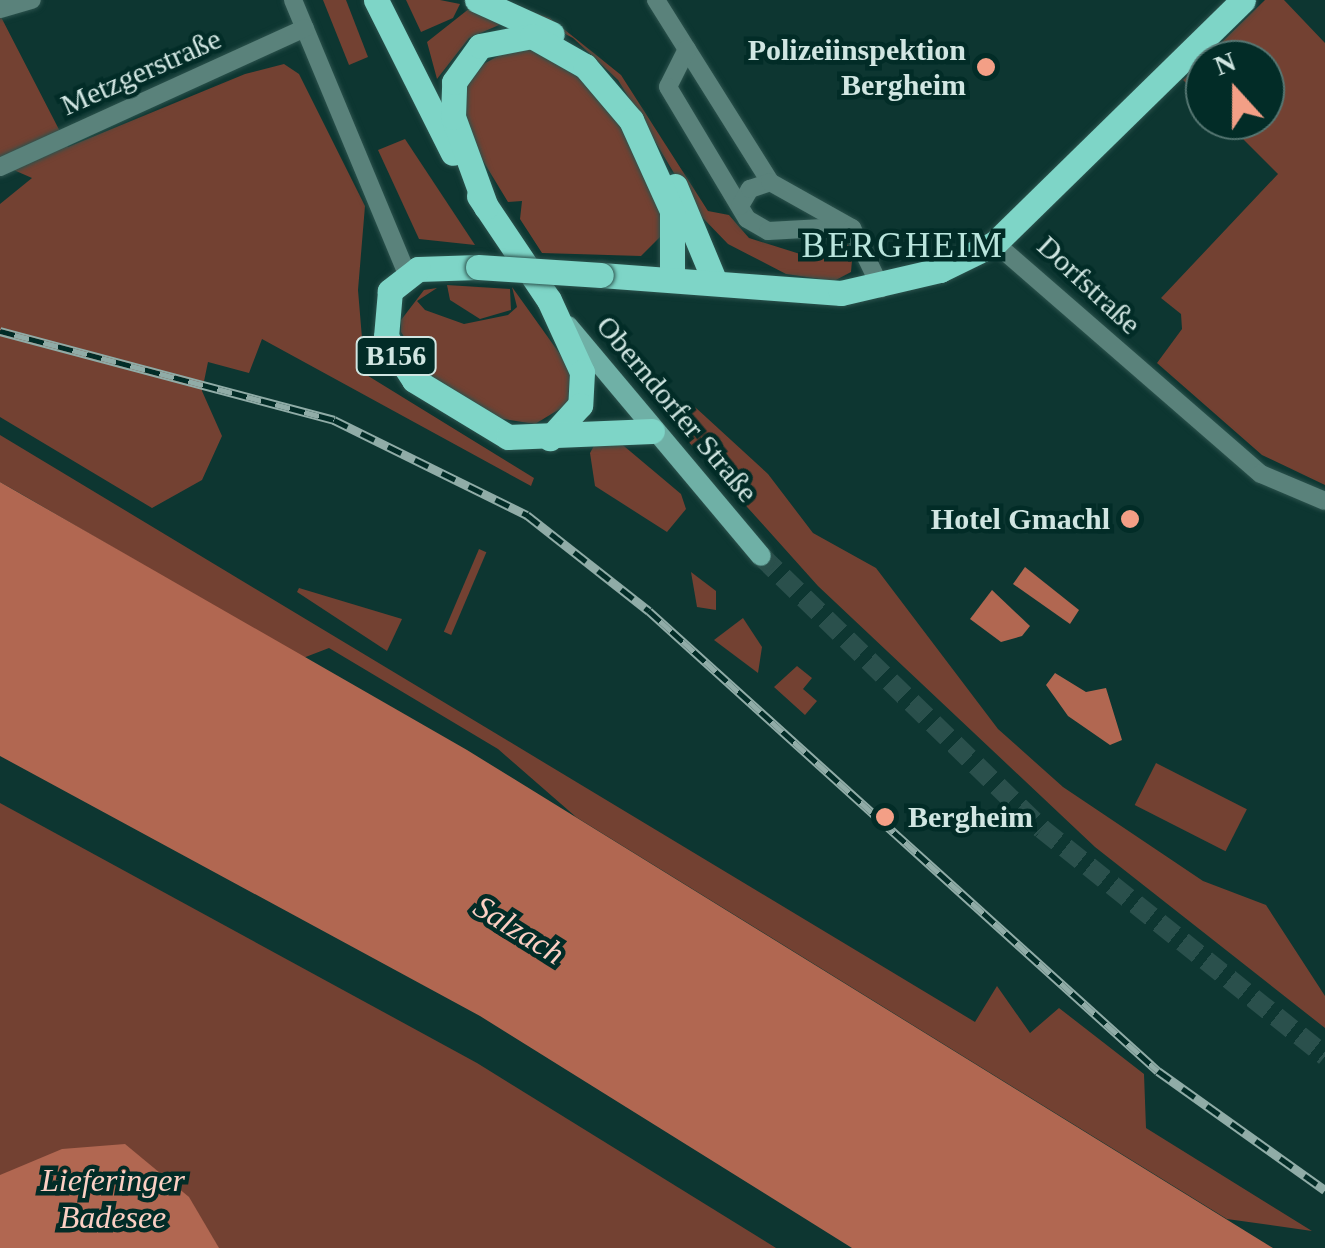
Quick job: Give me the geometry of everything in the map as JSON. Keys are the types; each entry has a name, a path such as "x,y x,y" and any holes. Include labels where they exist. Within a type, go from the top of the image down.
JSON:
{"main road":[{"path":"376,0 486,207 549,300 583,390 574,418 550,438"},
{"path":"477,0 568,42 618,87 695,222 715,282"},
{"name":"Dorfstraße","path":"995,242 1243,0"},
{"path":"486,207 453,116 454,82 480,46 532,36 585,66 631,120 672,211 672,279"},
{"path":"406,274 478,267 880,288 995,242"},
{"name":"B156","path":"406,274 390,292 383,323 406,372 478,425 550,438"},
{"name":"Oberndorfer Straße","path":"549,300 652,431 761,556"},
{"path":"550,438 652,431"}],"street":[{"path":"0,8 32,0"},
{"path":"293,0 406,274"},
{"path":"656,0 770,182 861,239 880,288"},
{"name":"Metzgerstraße","path":"0,167 305,28"},
{"path":"687,49 668,87 740,206 768,232 842,227"},
{"path":"740,206 750,189 770,182"},
{"name":"Dorfstraße","path":"995,242 1261,474 1325,501"}],"shaded area":[{"path":"323,0 346,0 368,57 349,65"},
{"path":"406,0 460,4 453,18 421,32"},
{"path":"499,0 550,18 621,75 708,211 729,215 749,238 800,254 835,250 836,236 853,249 851,272 834,281 786,274 728,244 698,213 618,80 573,38"},
{"path":"1265,0 1284,0 1325,43 1325,485 1262,455 1157,363 1182,329 1181,314 1161,298 1278,174 1244,140 1285,140 1285,40 1224,40"},
{"path":"470,8 506,22 469,38 437,79 427,42"},
{"path":"0,15 68,147 245,74 284,64 299,74 365,206 358,290 365,374 534,478 531,486 262,339 249,373 208,362 202,391 222,436 202,480 152,508 0,417 0,204 32,178 0,164"},
{"path":"524,42 598,87 653,174 664,233 641,256 542,253 520,219 522,201 508,202 463,128 467,73"},
{"path":"405,139 475,245 419,239 378,150"},
{"path":"447,285 510,289 511,310 480,319 450,300"},
{"path":"512,287 570,368 568,404 535,424 497,418 428,376 401,332 401,320 424,290 437,288 417,301 425,310 464,324 508,315 517,307"},
{"path":"695,407 768,474 813,533 876,568 998,729 1063,787 1203,881 1266,905 1325,996 1325,1028 1095,847 818,586 678,430"},
{"path":"0,435 975,1022 997,986 1030,1033 1059,1008 1144,1074 1146,1128 1312,1231 1227,1219 576,817 498,749 329,648 303,658 0,482"},
{"path":"618,441 681,494 686,509 667,532 595,486 590,453 596,442"},
{"path":"479,549 486,552 451,635 444,632"},
{"path":"691,572 716,591 716,610 697,607"},
{"path":"299,588 402,619 387,651 297,592"},
{"path":"743,618 762,647 758,673 714,640"},
{"path":"797,666 812,678 803,689 817,701 805,715 774,687"},
{"path":"1156,763 1247,809 1226,851 1135,805"},
{"path":"0,803 477,1063 776,1248 0,1248"}],"water":[{"name":"Salzach","path":"0,482 467,750 1273,1248 852,1248 480,1016 0,756"},
{"path":"1025,567 1079,610 1070,624 1013,584"},
{"path":"992,590 1030,626 1022,636 1001,642 970,619"},
{"path":"1055,673 1086,692 1106,688 1122,740 1110,745 1068,716 1046,685"},
{"name":"Lieferinger Badesee","path":"125,1144 189,1197 219,1248 0,1248 0,1175 62,1149"}],"tunnel":[{"path":"761,556 1042,829 1325,1056"}],"railway":[{"path":"0,331 334,420 527,515 649,611 1158,1071 1325,1190"}],"place":[{"name":"Polizeiinspektion Bergheim","path":"986,67"},
{"name":"Hotel Gmachl","path":"1130,519"},
{"name":"Bergheim","path":"885,817"}],"district":[{"name":"BERGHEIM","path":"903,246"}]}
